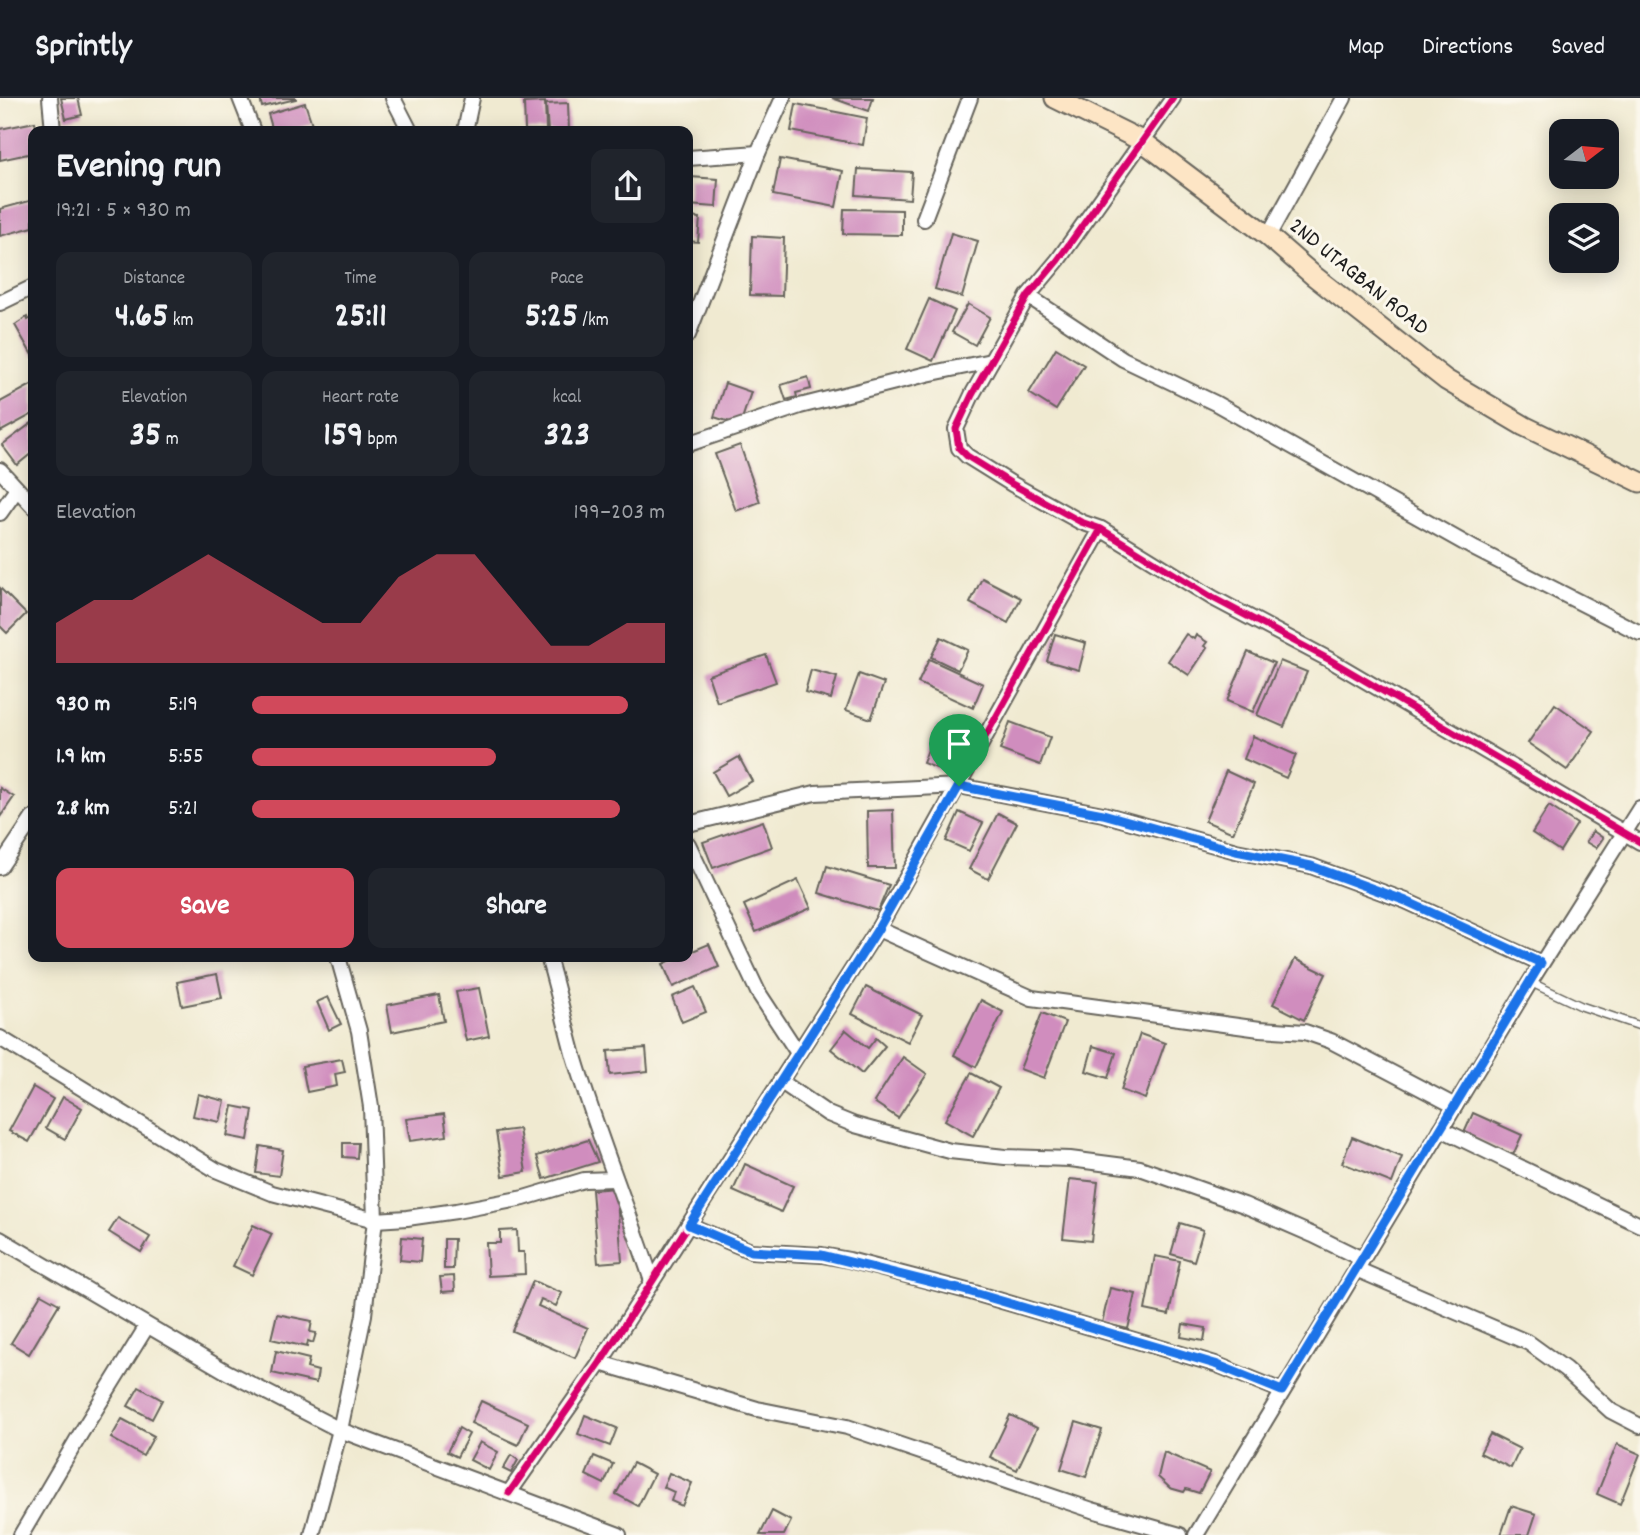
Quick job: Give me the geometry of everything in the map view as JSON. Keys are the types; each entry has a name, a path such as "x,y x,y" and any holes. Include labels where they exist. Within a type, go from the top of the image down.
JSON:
{"street":[{"path":"50,98 53,126"},
{"path":"240,98 251,126"},
{"path":"393,98 407,126"},
{"path":"466,126 472,98"},
{"path":"693,318 758,153 783,98"},
{"path":"924,219 970,98"},
{"name":"2ND UTAGBAN ROAD","path":"1055,98 1142,141 1268,236 1325,285 1446,380 1524,426 1640,482"},
{"path":"1173,98 1058,260 1028,296 956,429 958,448 1012,484 1081,522 1101,528 1213,598 1330,660 1640,842"},
{"path":"1268,236 1344,98"},
{"path":"693,158 758,153"},
{"path":"0,303 28,289"},
{"path":"1028,296 1123,359 1215,403 1475,549 1640,634"},
{"path":"693,442 800,406 926,374 991,361"},
{"path":"0,470 28,501"},
{"path":"0,513 17,489"},
{"path":"509,1493 600,1363 878,929 1101,528"},
{"path":"693,823 815,793 959,786 1103,814 1236,851 1311,866 1406,901 1541,963"},
{"path":"1196,1535 1541,963 1640,808"},
{"path":"0,867 28,825"},
{"path":"693,855 758,992 798,1053"},
{"path":"878,929 1032,998 1260,1029 1304,1032 1331,1041 1455,1106"},
{"path":"312,1535 340,1430 364,1315 375,1220 369,1094 359,1031 339,962"},
{"path":"549,962 574,1055 614,1179 625,1200 652,1281"},
{"path":"0,1038 216,1170 272,1193 375,1220 407,1219 456,1211 524,1198 584,1181 614,1179"},
{"path":"779,1081 828,1114 855,1125 950,1151 1005,1157 1070,1159 1140,1168 1244,1205 1313,1235 1359,1264 1530,1343 1565,1369 1611,1411 1640,1426"},
{"path":"1441,1129 1640,1224"},
{"path":"689,1225 751,1251 822,1255 971,1292 1203,1360 1282,1391"},
{"path":"0,1239 227,1372 340,1430 619,1535"},
{"path":"21,1535 147,1326"},
{"path":"600,1363 757,1409 847,1427 1092,1510 1180,1535"}],"lane":[{"path":"1530,982 1581,1006 1640,1026"}],"building":[{"path":"61,98 78,98 82,115 66,119"},
{"path":"260,98 296,98 296,99 262,107"},
{"path":"832,98 873,98 869,111"},
{"path":"545,102 546,126 525,126 524,103"},
{"path":"305,103 312,124 272,126 268,114"},
{"path":"568,103 569,126 548,126 546,104"},
{"path":"796,104 867,118 863,145 791,131"},
{"path":"35,122 36,126 28,126 28,154 0,160 0,129"},
{"path":"780,159 843,171 836,207 773,195"},
{"path":"858,169 912,172 910,199 856,195"},
{"path":"693,177 718,179 716,207 693,205"},
{"path":"28,201 28,228 0,236 0,209"},
{"path":"844,209 902,210 902,235 843,234"},
{"path":"693,217 700,218 698,242 693,242"},
{"path":"951,233 978,241 962,297 935,289"},
{"path":"752,236 784,238 782,296 750,295"},
{"path":"929,299 955,311 933,361 907,349"},
{"path":"968,304 990,317 975,345 952,332"},
{"path":"27,317 28,348 15,325"},
{"path":"1056,348 1084,365 1056,410 1029,393"},
{"path":"808,377 811,389 796,393 797,397 786,400 781,385"},
{"path":"725,383 751,392 740,425 714,417"},
{"path":"28,387 28,417 0,432 0,402"},
{"path":"28,426 28,456 17,465 2,445"},
{"path":"740,445 760,502 736,511 715,454"},
{"path":"982,578 1021,598 1008,623 970,603"},
{"path":"0,588 26,614 7,633 0,626"},
{"path":"1055,634 1086,643 1079,670 1047,661"},
{"path":"1186,634 1194,639 1196,635 1207,642 1204,646 1207,648 1189,675 1168,661"},
{"path":"941,637 968,650 958,670 931,657"},
{"path":"1248,652 1274,663 1253,712 1227,701"},
{"path":"766,655 776,682 717,702 708,675"},
{"path":"929,659 983,684 973,708 918,683"},
{"path":"1280,661 1307,672 1284,727 1257,715"},
{"path":"811,670 837,677 831,699 805,692"},
{"path":"859,674 884,683 871,719 846,710"},
{"path":"1555,704 1594,731 1567,770 1528,743"},
{"path":"1010,722 1050,737 1040,765 1000,750"},
{"path":"937,726 963,736 949,773 923,763"},
{"path":"1253,736 1296,755 1286,778 1244,759"},
{"path":"739,757 752,781 726,796 713,772"},
{"path":"1226,771 1254,784 1233,833 1205,821"},
{"path":"0,788 14,797 0,817"},
{"path":"1549,806 1577,824 1560,851 1532,833"},
{"path":"893,810 895,868 868,868 867,811"},
{"path":"959,812 983,823 969,851 946,841"},
{"path":"998,813 1017,823 988,879 969,869"},
{"path":"763,821 772,847 713,868 703,842"},
{"path":"1593,831 1603,838 1596,848 1586,842"},
{"path":"827,866 889,885 878,911 819,893"},
{"path":"798,880 811,908 756,932 744,905"},
{"path":"709,944 719,967 673,987 663,964 693,962 693,951"},
{"path":"1295,959 1326,974 1304,1020 1273,1004"},
{"path":"217,974 222,998 182,1006 177,982"},
{"path":"695,987 706,1012 682,1022 672,997"},
{"path":"866,987 922,1015 908,1042 852,1014"},
{"path":"479,988 489,1036 466,1041 456,992"},
{"path":"439,995 444,1021 392,1032 387,1005"},
{"path":"328,997 341,1024 329,1030 317,1002"},
{"path":"981,1000 1003,1012 976,1067 954,1055"},
{"path":"1042,1013 1065,1022 1044,1078 1020,1069"},
{"path":"846,1030 868,1048 876,1038 885,1046 862,1074 831,1049"},
{"path":"1140,1034 1165,1043 1145,1099 1121,1090"},
{"path":"1093,1046 1116,1053 1108,1078 1086,1071"},
{"path":"646,1048 648,1071 610,1075 608,1051"},
{"path":"903,1057 927,1074 898,1118 874,1102"},
{"path":"342,1059 345,1072 335,1074 337,1086 307,1092 302,1066"},
{"path":"971,1073 999,1088 973,1136 945,1120"},
{"path":"33,1087 53,1099 29,1142 9,1131"},
{"path":"198,1094 225,1101 220,1122 193,1116"},
{"path":"63,1097 82,1108 65,1139 46,1128"},
{"path":"233,1106 253,1110 248,1140 227,1136"},
{"path":"1473,1113 1522,1135 1513,1155 1464,1133"},
{"path":"444,1114 447,1136 410,1141 406,1119"},
{"path":"519,1129 526,1172 503,1176 496,1132"},
{"path":"1352,1137 1402,1157 1392,1183 1342,1163"},
{"path":"588,1140 598,1162 544,1179 537,1156"},
{"path":"343,1143 358,1143 357,1158 343,1157"},
{"path":"260,1146 283,1150 279,1176 256,1173"},
{"path":"745,1164 793,1186 781,1212 733,1191"},
{"path":"1070,1179 1098,1182 1091,1241 1063,1238"},
{"path":"616,1188 622,1261 598,1263 592,1190"},
{"path":"118,1218 150,1237 141,1252 109,1232"},
{"path":"1180,1223 1203,1230 1194,1261 1171,1254"},
{"path":"253,1225 272,1234 252,1275 233,1266"},
{"path":"517,1230 518,1252 524,1252 525,1274 488,1276 486,1243 500,1243 500,1231"},
{"path":"402,1237 422,1239 420,1262 400,1260"},
{"path":"444,1239 454,1239 453,1269 444,1269"},
{"path":"1155,1256 1180,1261 1169,1315 1145,1310"},
{"path":"454,1276 455,1291 442,1292 440,1277"},
{"path":"533,1281 562,1293 556,1306 541,1299 538,1306 588,1328 575,1358 512,1331"},
{"path":"1110,1288 1136,1294 1128,1329 1102,1323"},
{"path":"41,1294 59,1304 29,1354 11,1343"},
{"path":"277,1314 312,1321 310,1332 316,1333 313,1343 308,1341 307,1347 271,1339"},
{"path":"1183,1324 1206,1328 1204,1341 1181,1337"},
{"path":"276,1351 309,1359 307,1368 318,1371 316,1383 272,1373"},
{"path":"139,1387 162,1400 152,1419 128,1406"},
{"path":"481,1401 528,1423 518,1445 471,1423"},
{"path":"585,1415 617,1428 610,1446 578,1434"},
{"path":"1010,1415 1037,1428 1017,1470 990,1457"},
{"path":"122,1419 154,1436 143,1456 111,1438"},
{"path":"1076,1422 1102,1430 1086,1477 1061,1469"},
{"path":"459,1428 469,1434 457,1457 447,1452"},
{"path":"1490,1434 1520,1449 1511,1468 1480,1453"},
{"path":"480,1442 498,1452 489,1470 470,1460"},
{"path":"1617,1444 1640,1454 1620,1504 1597,1494"},
{"path":"1164,1452 1210,1472 1199,1493 1170,1488 1158,1477"},
{"path":"511,1455 518,1460 511,1473 503,1469"},
{"path":"594,1456 613,1464 604,1484 586,1475"},
{"path":"633,1463 654,1474 638,1506 616,1494"},
{"path":"669,1473 692,1483 682,1506 671,1501 674,1492 663,1487"},
{"path":"1511,1506 1536,1514 1529,1535 1501,1535"},
{"path":"772,1511 791,1521 784,1535 760,1535"}],"cycle path":[{"path":"1173,98 1058,260 1028,296 972,395 956,429 959,448 967,456 1012,484 1081,522 1101,529 1213,598 1330,660 1640,842"},
{"path":"509,1493 600,1363 878,929 1101,529"}],"route":[{"path":"959,786 1103,814 1236,851 1311,866 1406,901 1541,963 1282,1391 1215,1364 971,1292 822,1255 751,1251 689,1225 878,929 959,786"}]}
